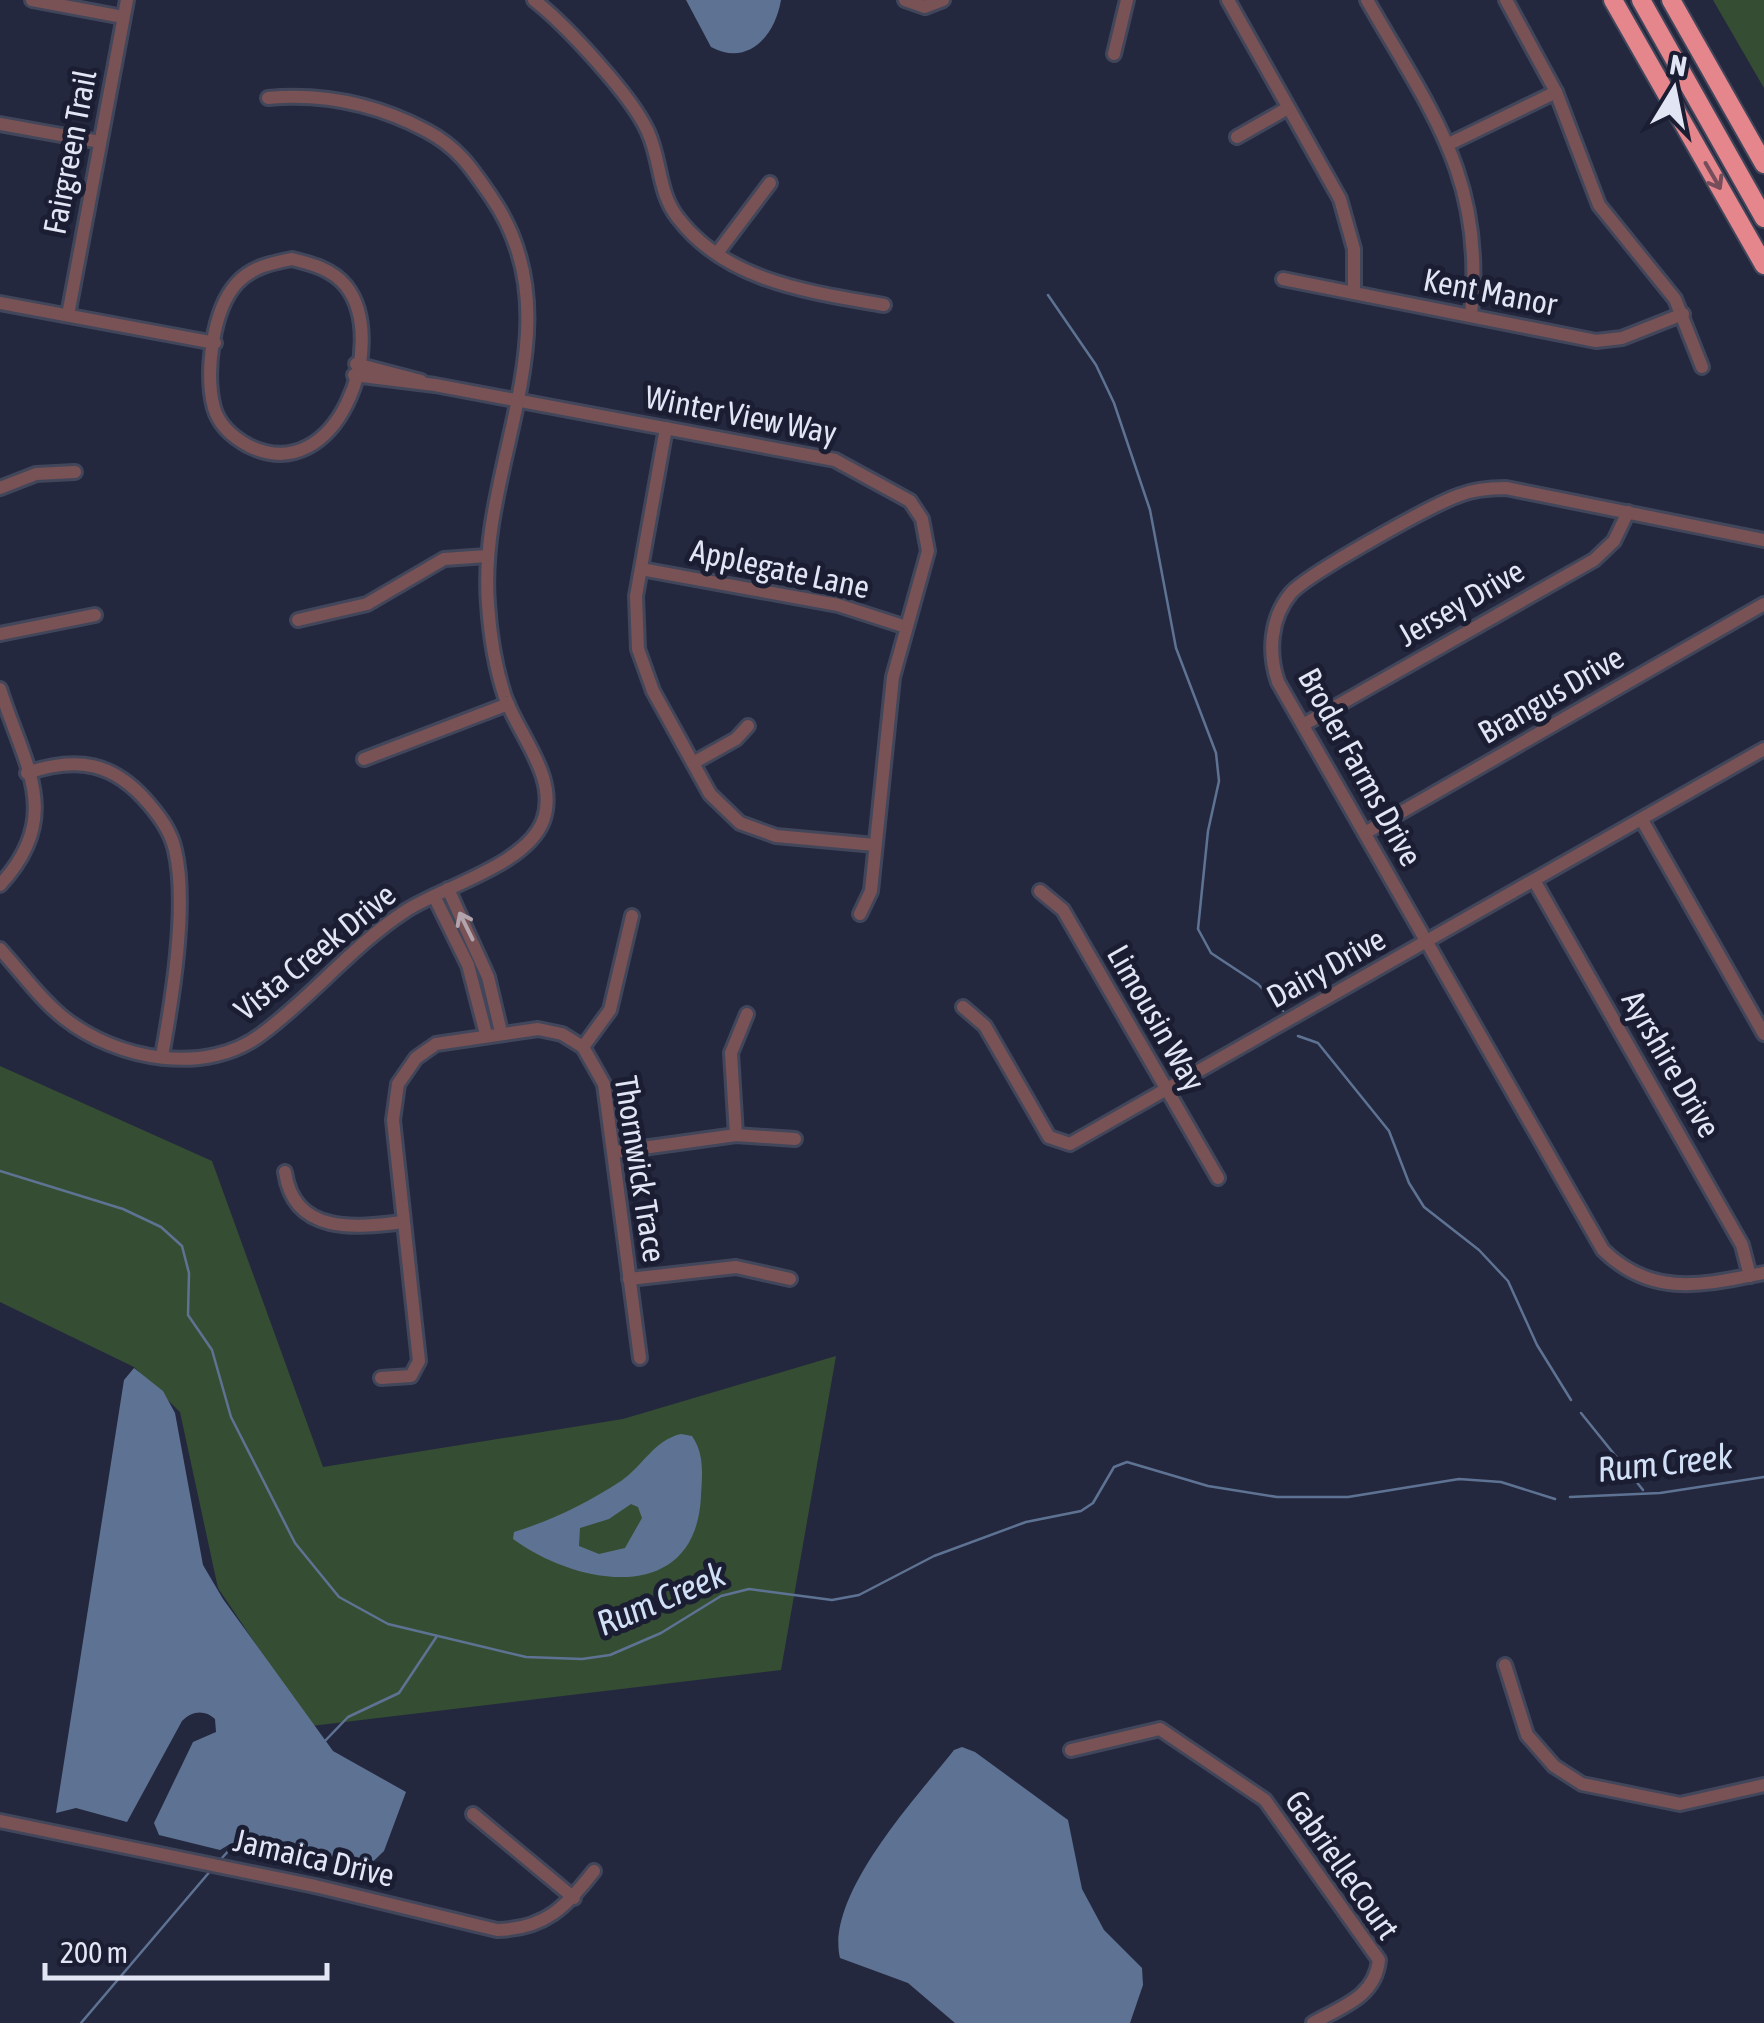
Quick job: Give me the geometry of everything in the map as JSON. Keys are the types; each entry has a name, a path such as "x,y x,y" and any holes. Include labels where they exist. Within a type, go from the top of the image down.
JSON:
{"highway":[{"path":"1612,0 1764,265"},
{"path":"1641,0 1764,218"},
{"path":"1671,0 1764,164"}],"street":[{"path":"32,0 124,18"},
{"name":"Fairgreen Trail","path":"68,315 127,0"},
{"path":"534,0 570,32 641,120 671,208 688,230 764,280 884,304"},
{"path":"904,0 925,7 942,0"},
{"path":"1114,54 1127,0"},
{"path":"1228,0 1347,218 1356,263 1354,292"},
{"path":"1368,0 1449,144 1462,175 1475,240 1471,315"},
{"path":"1506,0 1556,92 1599,205 1683,314 1702,367"},
{"path":"1449,144 1556,92"},
{"name":"Vista Creek Drive","path":"0,948 75,1026 108,1043 162,1056 206,1058 249,1043 374,934 434,896 524,848 543,820 546,785 508,704 492,640 487,556 530,322 526,269 508,223 458,150 408,121 374,108 311,96 268,98"},
{"path":"1237,137 1288,108"},
{"path":"0,124 100,142"},
{"path":"718,252 770,183"},
{"path":"292,259 321,266 345,286 359,313 355,370 345,413 325,438 296,453 263,453 234,438 215,414 208,384 224,306 237,284 262,265 292,259"},
{"name":"Kent Manor","path":"1283,280 1608,341 1683,314"},
{"path":"0,303 215,343"},
{"name":"Winter View Way","path":"355,370 842,462 910,501 922,519 928,550 890,694 869,900 860,914"},
{"path":"666,428 636,614 642,664 718,804 750,828 776,836 875,845"},
{"path":"0,488 43,473 75,472"},
{"name":"Broder Farms Drive","path":"1757,1275 1698,1286 1670,1286 1638,1278 1603,1250 1278,682 1272,654 1282,607 1302,583 1446,500 1478,490 1506,488 1764,540"},
{"name":"Jersey Drive","path":"1303,725 1594,560 1614,541 1628,512"},
{"path":"298,620 367,604 444,559 487,556"},
{"name":"Applegate Lane","path":"641,568 838,605 906,627"},
{"name":"Brangus Drive","path":"1366,833 1764,604"},
{"path":"0,634 95,615"},
{"path":"0,689 35,801 35,832 24,858 0,884"},
{"path":"364,759 508,704"},
{"path":"693,763 736,739 748,726"},
{"name":"Dairy Drive","path":"963,1007 985,1026 1055,1142 1070,1144 1764,749"},
{"path":"27,774 80,762 113,771 140,792 170,834 178,868 176,976 162,1056"},
{"path":"1642,820 1764,1034"},
{"name":"Ayrshire Drive","path":"1535,882 1757,1275"},
{"path":"448,888 502,1032"},
{"name":"Limousin Way","path":"1040,891 1063,910 1218,1178"},
{"path":"434,896 474,961 486,1034"},
{"path":"583,1047 610,1010 632,916"},
{"path":"736,1135 731,1053 746,1014"},
{"name":"Thornwick Trace","path":"381,1378 412,1376 419,1360 393,1120 398,1084 427,1049 448,1040 502,1032 550,1031 583,1047 604,1084 640,1358"},
{"path":"614,1152 736,1135 795,1139"},
{"path":"285,1172 298,1203 320,1222 348,1228 403,1222"},
{"path":"630,1280 730,1267 790,1278"},
{"path":"1506,1665 1527,1735 1554,1766 1582,1784 1680,1804 1764,1785"},
{"name":"GabrielleCourt","path":"1071,1750 1160,1729 1264,1800 1379,1960 1377,1981 1369,1990 1313,2023"},
{"path":"473,1814 574,1898"},
{"name":"Jamaica Drive","path":"0,1821 237,1869 497,1930 536,1926 554,1916 574,1898 594,1870"}],"green space":[{"path":"1713,0 1764,0 1764,88"},
{"path":"0,1066 212,1161 323,1467 623,1419 836,1356 781,1670 311,1726 218,1588 180,1412 134,1367 0,1302"}],"water":[{"path":"686,0 781,0 766,36 737,53 711,47"},
{"path":"134,1368 163,1391 175,1413 203,1565 223,1599 333,1751 406,1792 384,1851 355,1879 230,1844 220,1850 159,1835 154,1823 193,1742 216,1732 215,1719 203,1713 194,1713 182,1721 127,1822 76,1808 56,1813 124,1380"},
{"path":"692,1436 696,1443 702,1465 701,1496 694,1531 679,1556 657,1571 630,1577 600,1575 570,1568 513,1539 514,1532 569,1511 621,1481 672,1437","holes":["631,1504 638,1507 642,1518 625,1548 599,1554 579,1546 580,1528 609,1519"]},
{"path":"962,1747 975,1752 1068,1820 1082,1889 1104,1930 1142,1968 1143,1985 1130,2023 955,2023 908,1983 840,1958 839,1933 860,1877 918,1793 954,1750"}],"waterway":[{"path":"1048,295 1096,365 1114,403 1150,510 1176,648 1216,753 1219,781 1208,831 1198,929 1211,953 1258,984 1283,1011"},
{"path":"1298,1036 1318,1043 1389,1131 1409,1183 1424,1207 1479,1250 1508,1281 1537,1345 1571,1400"},
{"name":"Rum Creek","path":"0,1171 123,1209 161,1227 182,1246 189,1273 188,1315 212,1350 231,1417 295,1543 339,1597 388,1624 526,1657 582,1659 610,1655 661,1633 721,1596 749,1589 832,1600 859,1595 934,1556 1026,1522 1081,1511 1093,1503 1114,1467 1127,1462 1208,1486 1277,1497 1348,1497 1459,1479 1501,1482 1555,1499"},
{"path":"1581,1413 1643,1490"},
{"name":"Rum Creek","path":"1570,1497 1660,1493 1764,1477"},
{"path":"323,1743 348,1717 399,1693 437,1636"},
{"path":"221,1859 232,1847"},
{"path":"81,2023 212,1869"}]}
